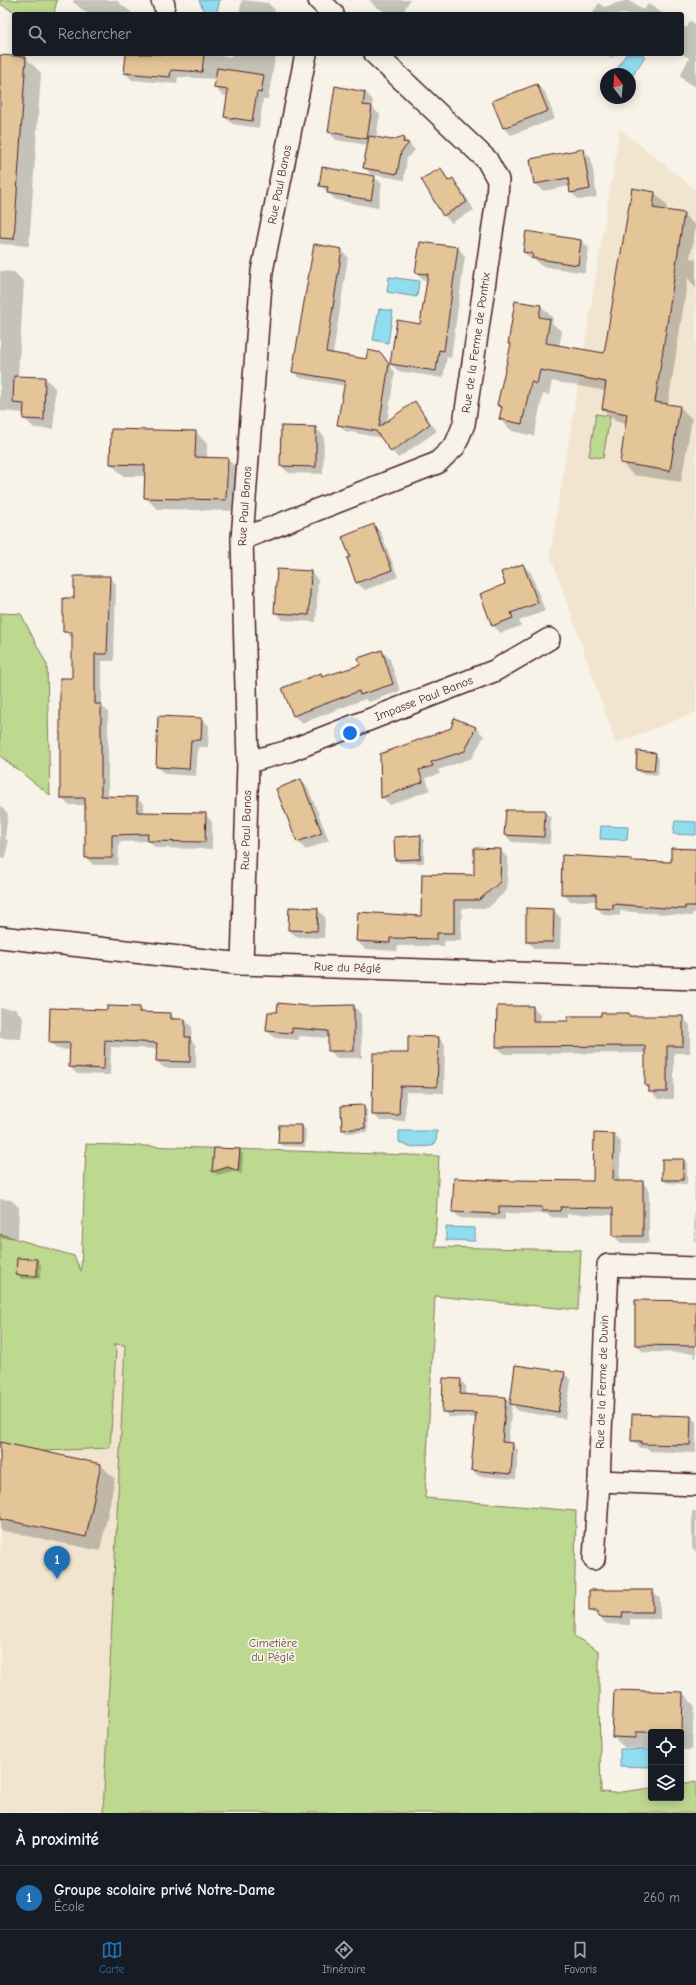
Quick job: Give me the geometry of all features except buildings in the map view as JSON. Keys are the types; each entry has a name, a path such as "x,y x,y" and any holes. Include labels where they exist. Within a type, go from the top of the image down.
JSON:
{"street":[{"path":"315,12 318,0 332,12"},
{"name":"Rue Paul Banos","path":"242,964 248,762 242,539 262,271 306,56"},
{"name":"Rue de la Ferme de Pontrix","path":"242,539 437,463 455,446 464,424 497,199 498,180 487,160 377,56"},
{"name":"Impasse Paul Banos","path":"248,762 289,752 494,671 549,638"},
{"name":"Rue du Péglé","path":"0,937 242,964 696,979"},
{"name":"Rue de la Ferme de Duvin","path":"594,1559 599,1481 598,1283 608,1264 696,1268"},
{"path":"599,1481 696,1485"}],"shaded area":[{"path":"620,129 696,190 696,712 616,744 550,554"},
{"path":"0,1334 79,1339 125,1345 103,1813 0,1813"}],"green space":[{"path":"0,0 57,0 54,12 14,12 0,4"},
{"path":"596,414 610,416 603,458 589,456"},
{"path":"0,613 21,614 47,665 50,795 0,756"},
{"name":"Cimetière du Péglé","path":"86,1144 439,1156 435,1247 581,1250 578,1310 435,1296 425,1498 576,1511 574,1636 599,1651 601,1792 614,1793 648,1788 648,1801 684,1801 684,1783 696,1781 696,1813 103,1813 125,1345 113,1344 116,1350 110,1448 0,1453 0,1234 74,1256 81,1271"}],"water":[{"path":"199,0 220,0 217,12 204,12"},
{"path":"625,56 645,56 636,70 636,68 618,68"},
{"path":"389,277 419,281 417,297 387,292"},
{"path":"379,309 393,311 388,343 373,340"},
{"path":"675,821 696,822 696,835 673,834"},
{"path":"601,826 628,827 627,840 600,839"},
{"path":"399,1131 437,1131 436,1142 432,1146 409,1147 399,1142"},
{"path":"446,1227 475,1228 475,1241 446,1240"},
{"path":"620,1749 648,1750 648,1767 620,1766"}],"place":[{"name":"Groupe scolaire privé Notre-Dame","path":"57,1579"}]}
